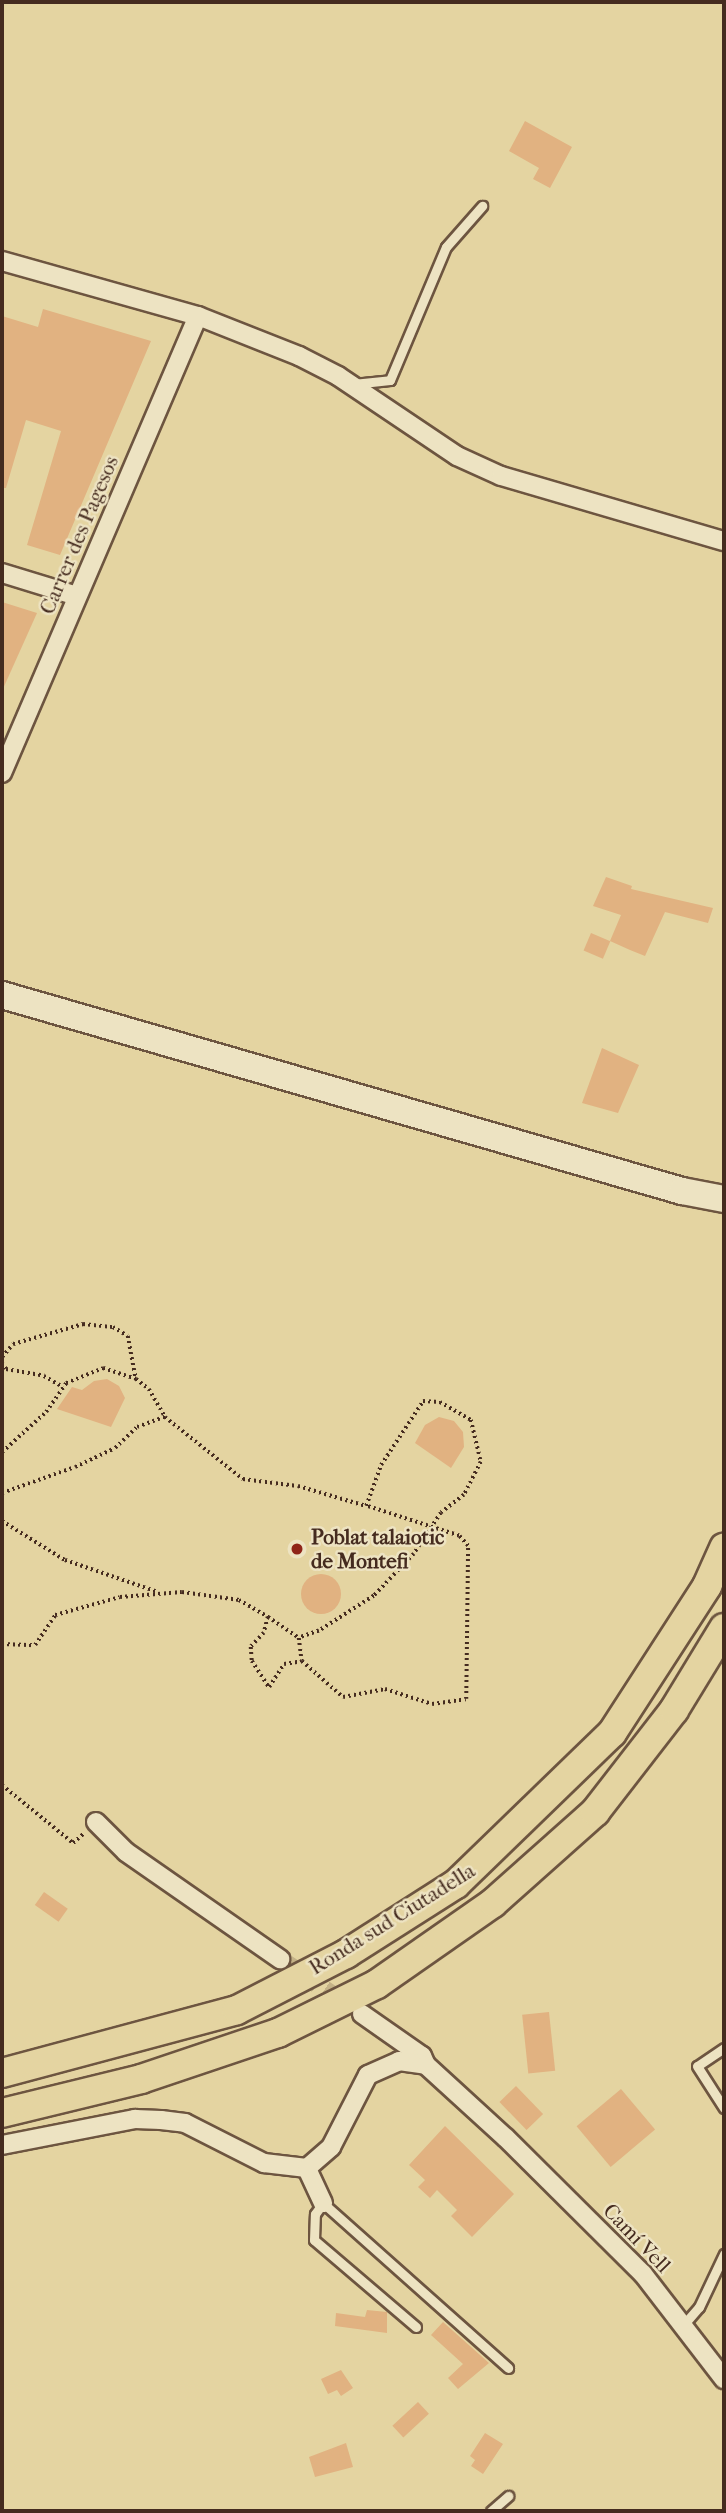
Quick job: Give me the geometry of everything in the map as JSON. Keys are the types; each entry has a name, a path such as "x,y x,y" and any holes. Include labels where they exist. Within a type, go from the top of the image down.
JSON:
{"main road":[{"path":"2,995 682,1191 724,1199"},
{"path":"682,1191 724,1214"},
{"name":"Ronda sud Ciutadella","path":"2,2073 237,2010 346,1954 456,1884 519,1828 612,1732 707,1586 724,1548"},
{"name":"Ronda sud Ciutadella","path":"2,2113 141,2079 278,2033 377,1983 493,1903 595,1812 674,1710 724,1628"}],"street":[{"path":"2,261 198,316 299,356 350,384 457,456 501,476 724,541"},
{"name":"Carrer des Pagesos","path":"2,773 198,316"},
{"path":"2,573 78,596"},
{"path":"96,1822 126,1852 280,1959"},
{"name":"Camí Vell","path":"362,2014 422,2056 426,2065 506,2137 643,2274 685,2323 724,2379"},
{"path":"2,2145 135,2119 161,2120 185,2123 264,2163 307,2168 331,2147 368,2075 399,2061 426,2065"},
{"path":"307,2168 323,2203"}],"lane":[{"path":"350,384 390,380 446,247 482,206"},
{"path":"724,2048 697,2066 724,2108"},
{"path":"416,2327 314,2240 315,2214 323,2203 508,2368"},
{"path":"685,2323 699,2307 724,2254"},
{"path":"491,2511 508,2496"}],"path":[{"path":"2,1357 13,1344 83,1324 113,1327 128,1336 136,1379"},
{"path":"2,1363 14,1372 44,1376 63,1388"},
{"path":"2,1452 46,1412 63,1388 103,1368 136,1379 149,1389 165,1417 243,1479 298,1486 459,1536 468,1546 466,1699 432,1704 385,1689 343,1697 302,1661 299,1638 239,1600 164,1593 120,1597 55,1615 35,1645 2,1644"},
{"path":"299,1638 337,1621 374,1596 400,1571 432,1527 464,1495 481,1462 471,1420 440,1402 423,1401 404,1423 369,1488 366,1506"},
{"path":"2,1493 75,1467 115,1448 137,1427 165,1417"},
{"path":"2,1521 65,1560 164,1593"},
{"path":"268,1616 264,1633 251,1647 259,1675 269,1687 284,1664 302,1661"},
{"path":"2,1785 73,1843 96,1822"}],"building":[{"path":"525,121 572,147 550,188 533,179 539,168 509,151"},
{"path":"43,309 151,341 60,555 27,545 61,431 26,420 6,488 2,488 2,316 38,327"},
{"path":"2,602 37,613 2,691"},
{"path":"606,877 632,886 631,889 713,908 708,923 665,912 645,956 610,941 621,915 593,906"},
{"path":"591,933 610,941 603,959 584,950"},
{"path":"602,1048 639,1065 618,1113 582,1103"},
{"path":"107,1379 119,1386 125,1398 111,1427 57,1409 72,1387 82,1390 94,1381"},
{"path":"439,1417 454,1421 463,1432 464,1447 451,1468 415,1443 425,1425"},
{"path":"321,1574 329,1575 335,1580 340,1586 340,1602 335,1608 329,1613 321,1614 313,1613 307,1608 302,1602 301,1594 302,1586 307,1580 313,1575"},
{"path":"44,1892 68,1909 59,1922 35,1905"},
{"path":"549,2012 555,2071 528,2073 522,2015"},
{"path":"516,2086 543,2114 527,2130 499,2102"},
{"path":"621,2089 655,2130 611,2167 577,2126"},
{"path":"445,2126 514,2194 472,2237 451,2216 457,2210 437,2190 430,2198 418,2187 425,2180 409,2165"},
{"path":"367,2310 387,2312 387,2333 335,2326 336,2313 365,2317"},
{"path":"443,2322 489,2363 458,2389 448,2378 463,2364 431,2335"},
{"path":"341,2370 353,2388 341,2396 337,2390 328,2394 321,2379"},
{"path":"418,2402 429,2414 403,2438 392,2426"},
{"path":"485,2433 503,2444 483,2474 471,2466 475,2460 470,2456"},
{"path":"346,2443 353,2467 315,2477 309,2457"}],"tunnel":[{"path":"280,1959 349,2006"}],"place":[{"name":"Poblat talaiotic de Montefi","path":"297,1549"}]}
